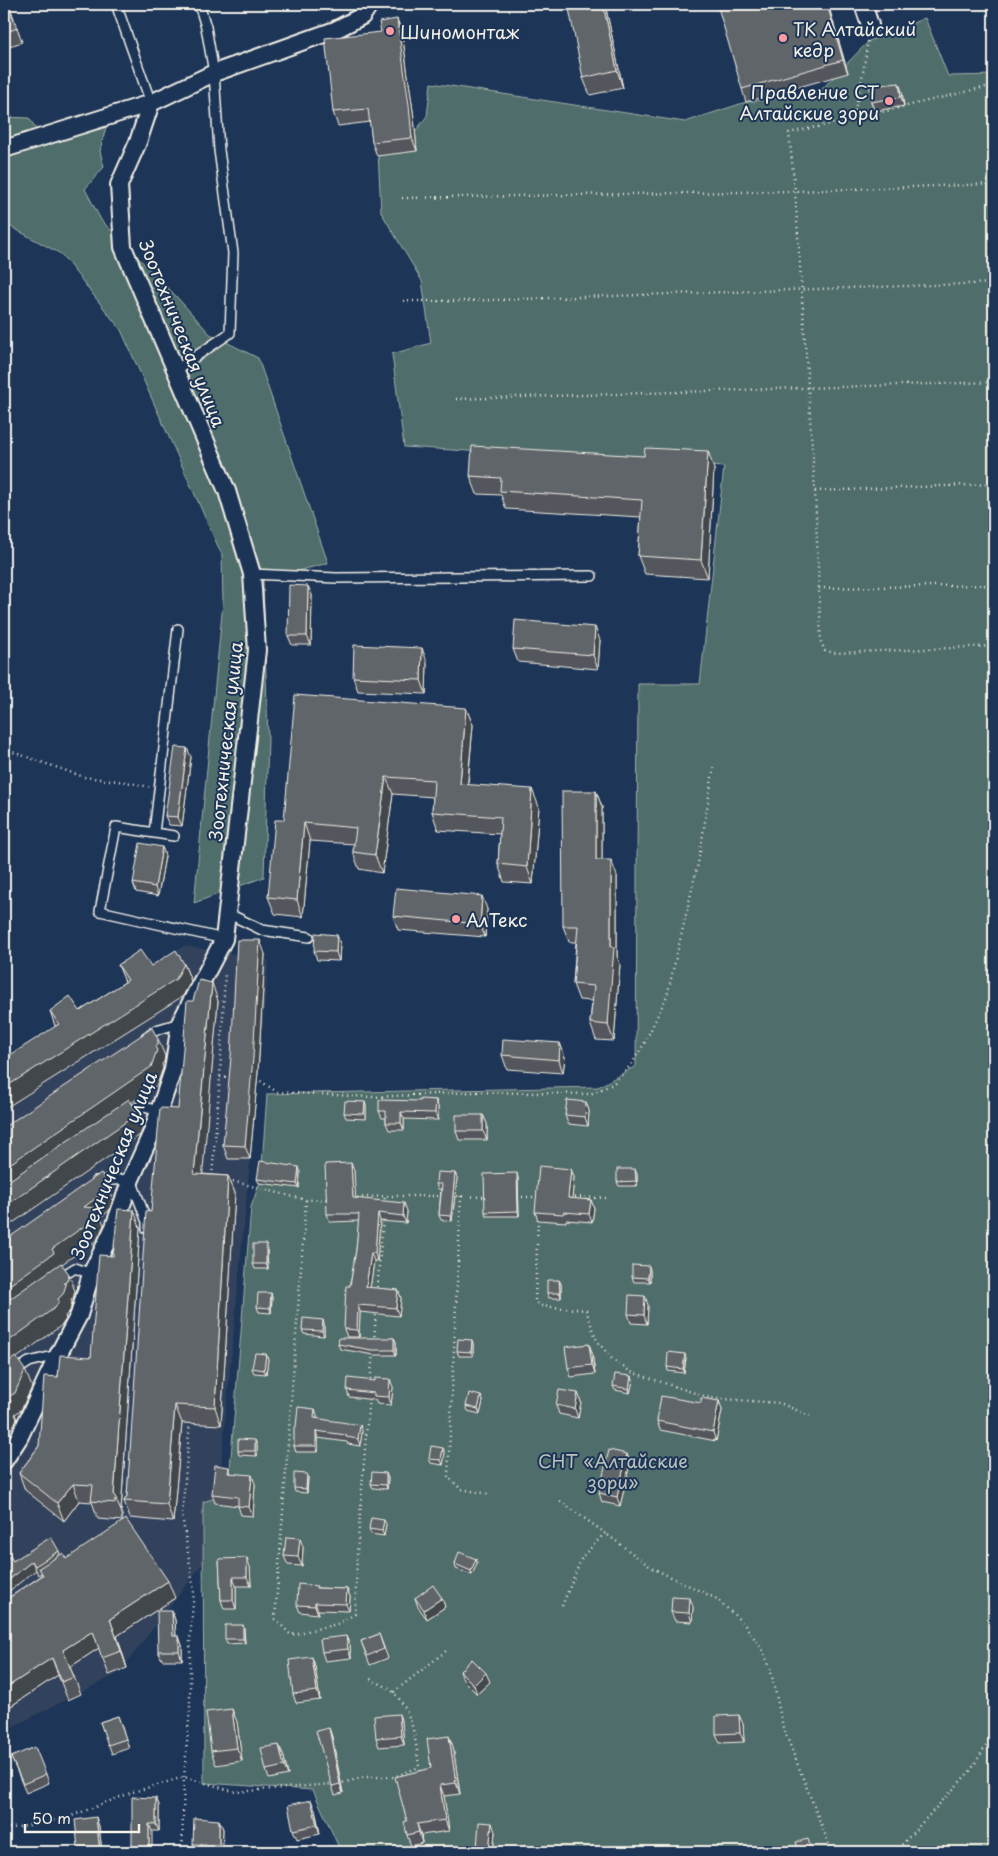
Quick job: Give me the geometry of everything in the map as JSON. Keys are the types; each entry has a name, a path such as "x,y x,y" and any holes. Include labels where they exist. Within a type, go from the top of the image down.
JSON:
{"street":[{"path":"4,149 151,102 214,73 335,30 362,16 370,4"},
{"path":"863,4 870,25"},
{"name":"Зоотехническая улица","path":"4,1462 19,1438 79,1315 91,1274 114,1227 131,1179 160,1111 173,1070 180,1023 224,939 257,650 252,574 227,492 123,247 119,185 138,142 151,102"}],"lane":[{"path":"116,4 151,102"},
{"path":"176,370 230,334 233,253 219,150 214,73 206,28 199,4"},
{"path":"252,574 336,578 592,576"},
{"path":"154,833 178,629"},
{"path":"174,836 116,826 100,911 224,939"},
{"path":"227,913 262,930 309,937"},
{"path":"140,1041 156,1030 180,1023"},
{"path":"116,1122 140,1106 160,1111"},
{"path":"86,1187 94,1181 131,1179 147,1222 146,1242"},
{"path":"51,1284 75,1268 91,1274"},
{"path":"4,1379 29,1362 58,1355"}],"path":[{"path":"852,119 862,78 870,25"},
{"path":"994,84 789,133 795,191 815,491 822,642 825,651 836,653 994,646"},
{"path":"402,198 795,191 994,184"},
{"path":"403,301 472,301 994,283"},
{"path":"456,399 994,382"},
{"path":"815,491 994,484"},
{"path":"819,588 994,584"},
{"path":"4,749 84,777 126,782 159,789"},
{"path":"249,1079 259,1080 277,1092 372,1097 475,1092 590,1094 613,1084 631,1065 644,1044 666,996 699,859 714,765"},
{"path":"211,1184 220,1077 224,968"},
{"path":"220,1077 239,1078"},
{"path":"212,1175 220,1177"},
{"path":"228,1180 306,1200 336,1199"},
{"path":"384,1206 385,1196"},
{"path":"346,1198 385,1196 490,1197"},
{"path":"460,1196 448,1477 461,1489 488,1494"},
{"path":"510,1197 540,1197"},
{"path":"569,1197 608,1198"},
{"path":"306,1200 275,1619 291,1636 337,1624 355,1614 370,1394"},
{"path":"377,1295 383,1216"},
{"path":"539,1216 535,1301 541,1306 586,1310 597,1341 613,1360 631,1372 710,1398 780,1404 810,1416"},
{"path":"370,1384 376,1305"},
{"path":"182,1852 184,1777 190,1709 190,1639 194,1591 182,1515 191,1418"},
{"path":"560,1501 652,1568 717,1600 744,1624 762,1650 770,1667 783,1727 832,1852"},
{"path":"562,1606 582,1557 605,1533"},
{"path":"394,1692 446,1651"},
{"path":"4,1829 69,1816 133,1792 184,1777 236,1792 338,1784 365,1777 394,1777 419,1767 415,1736 404,1708 394,1692 367,1677"},
{"path":"895,1852 971,1770 994,1732"}],"shaded area":[{"path":"184,946 269,960 213,1550 119,1673 4,1731 4,1060"}],"green space":[{"name":"СНТ «Алтайские зори»","path":"925,18 948,76 994,75 994,1852 341,1852 313,1790 204,1783 203,1502 228,1494 251,1207 261,1179 267,1094 598,1087 636,1066 638,684 700,684 724,467 404,447 392,354 431,343 422,281 381,212 377,131 412,136 427,116 431,83 685,122 746,102 818,93 869,41"},
{"path":"4,117 29,118 39,133 4,142"},
{"path":"106,127 100,151 104,167 85,189 101,220 174,294 210,334 258,358 328,563 263,580 268,739 264,877 194,903 223,603 222,555 121,330 61,254 4,223 4,157"}],"building":[{"path":"4,4 8,4 17,28 4,33"},
{"path":"568,4 603,4 617,70 583,78"},
{"name":"ТК Алтайский кедр","path":"717,4 827,4 843,60 742,89"},
{"path":"397,19 412,138 372,142 368,109 333,112 325,38 381,32 379,22"},
{"path":"899,83 901,97 871,102 870,86"},
{"path":"472,446 644,456 645,448 708,451 701,560 638,556 642,500 500,491 501,478 470,476"},
{"path":"289,585 308,586 307,636 288,636"},
{"path":"515,620 595,627 593,655 513,649"},
{"path":"354,645 422,648 421,680 353,677"},
{"path":"295,695 466,708 460,784 532,789 527,867 498,864 501,817 432,812 434,780 386,777 375,855 353,852 356,828 304,823 297,900 268,897 275,820 284,820"},
{"path":"175,747 187,748 178,817 165,816"},
{"path":"562,791 596,791 596,860 611,860 611,947 614,947 608,1025 590,1023 594,986 573,984 578,926 563,926"},
{"path":"140,843 162,847 155,887 133,883"},
{"path":"396,888 482,896 480,924 393,916"},
{"path":"315,933 337,935 336,952 314,951"},
{"path":"237,940 260,940 253,1058 245,1146 223,1145 231,1057"},
{"path":"140,950 151,966 176,950 184,964 176,979 4,1088 4,1059 59,1024 50,1011 70,996 80,1011 128,980 118,965"},
{"path":"199,980 212,983 194,1174 228,1176 215,1407 175,1405 167,1504 124,1501 127,1496 146,1211 151,1212 160,1108 178,1109 187,1001 193,1001"},
{"path":"152,1028 158,1039 158,1045 155,1047 157,1050 151,1067 4,1168 4,1127"},
{"path":"503,1039 560,1043 559,1060 502,1055"},
{"path":"129,1099 136,1110 133,1117 4,1207 4,1184"},
{"path":"420,1099 436,1100 435,1113 401,1112 401,1123 386,1123 386,1111 379,1111 379,1100 420,1101"},
{"path":"567,1100 586,1102 585,1117 565,1115"},
{"path":"345,1101 365,1102 364,1114 344,1113"},
{"path":"456,1115 483,1115 483,1131 456,1131"},
{"path":"260,1161 299,1167 297,1184 257,1179"},
{"path":"351,1163 353,1198 404,1203 403,1216 378,1213 375,1253 371,1253 366,1287 398,1290 396,1308 358,1305 357,1330 344,1329 346,1286 350,1286 359,1214 327,1214 325,1164"},
{"path":"539,1166 571,1169 568,1198 591,1200 589,1214 535,1212"},
{"path":"617,1169 635,1169 636,1181 617,1182"},
{"path":"437,1172 455,1173 451,1216 439,1215 442,1184 436,1184"},
{"path":"101,1173 107,1182 103,1193 84,1207 97,1208 90,1222 52,1249 54,1253 4,1289 4,1241"},
{"path":"517,1173 518,1211 485,1212 484,1174"},
{"path":"118,1209 134,1210 114,1495 117,1500 114,1500 116,1503 91,1501 93,1485 73,1484 57,1503 19,1473 39,1446 44,1376 58,1377 60,1355 91,1357 99,1255 113,1256"},
{"path":"253,1244 266,1244 266,1264 253,1264"},
{"path":"61,1263 69,1274 67,1281 64,1283 66,1285 63,1294 58,1299 56,1307 6,1343 9,1346 4,1350 4,1303"},
{"path":"632,1265 649,1266 648,1278 632,1277"},
{"path":"547,1280 559,1280 560,1293 547,1293"},
{"path":"258,1293 271,1293 270,1308 257,1307"},
{"path":"629,1295 645,1296 644,1315 628,1314"},
{"path":"303,1318 323,1320 322,1331 302,1330"},
{"path":"339,1338 394,1338 394,1350 372,1350 338,1344"},
{"path":"458,1339 472,1340 471,1352 457,1351"},
{"path":"589,1344 592,1365 568,1368 565,1347"},
{"path":"668,1352 685,1354 683,1369 667,1367"},
{"path":"255,1353 266,1354 264,1370 252,1368"},
{"path":"16,1357 25,1370 15,1393 8,1397 11,1401 4,1412 4,1364"},
{"path":"615,1374 631,1376 629,1389 613,1386"},
{"path":"348,1378 375,1381 375,1378 390,1379 389,1397 347,1390"},
{"path":"559,1390 578,1393 575,1409 556,1405"},
{"path":"469,1393 481,1396 478,1409 466,1406"},
{"path":"661,1396 701,1403 701,1398 719,1401 713,1432 657,1421"},
{"path":"298,1407 315,1409 314,1418 360,1425 358,1439 346,1437 346,1435 316,1431 316,1446 294,1446 294,1427 296,1427"},
{"path":"238,1439 255,1440 255,1451 238,1451"},
{"path":"431,1446 443,1448 441,1460 429,1459"},
{"path":"609,1450 627,1454 617,1497 599,1493"},
{"path":"215,1465 229,1467 228,1473 252,1475 249,1507 238,1506 238,1497 212,1494"},
{"path":"372,1472 386,1473 386,1485 371,1484"},
{"path":"294,1473 307,1474 306,1489 294,1488"},
{"path":"371,1518 384,1520 382,1531 369,1529"},
{"path":"126,1519 168,1581 110,1619 121,1651 102,1658 93,1631 63,1650 74,1677 62,1682 52,1658 4,1689 4,1601 43,1575 39,1568 63,1553 66,1559"},
{"path":"51,1537 59,1551 35,1566 32,1561 4,1584 4,1561 10,1556 13,1561"},
{"path":"286,1537 300,1538 298,1557 284,1556"},
{"path":"459,1552 476,1559 471,1571 455,1564"},
{"path":"247,1558 247,1577 233,1577 233,1600 221,1600 219,1559"},
{"path":"298,1584 317,1586 316,1588 347,1589 346,1604 315,1603 315,1606 297,1605"},
{"path":"433,1585 442,1598 424,1610 415,1598"},
{"path":"672,1597 690,1598 689,1613 671,1612"},
{"path":"157,1611 172,1611 173,1636 179,1636 179,1651 158,1651"},
{"path":"225,1625 243,1625 243,1639 225,1639"},
{"path":"379,1634 384,1649 367,1656 361,1641"},
{"path":"346,1636 348,1649 322,1652 320,1639"},
{"path":"312,1657 317,1691 293,1694 289,1660"},
{"path":"472,1659 486,1673 474,1685 460,1671"},
{"path":"232,1709 237,1748 211,1751 206,1712"},
{"path":"399,1714 401,1736 376,1738 374,1716"},
{"path":"739,1715 740,1733 716,1734 716,1716"},
{"path":"118,1716 126,1739 108,1745 100,1722"},
{"path":"329,1728 340,1784 332,1786 316,1731"},
{"path":"449,1736 456,1783 440,1785 445,1820 417,1824 419,1832 407,1835 404,1822 407,1821 395,1777 431,1768 427,1739"},
{"path":"279,1745 284,1766 266,1770 261,1748"},
{"path":"35,1747 46,1774 23,1784 11,1757"},
{"path":"132,1797 156,1798 156,1824 149,1824 149,1852 132,1852"},
{"path":"311,1800 317,1825 293,1830 288,1805"},
{"path":"96,1817 100,1852 86,1852 87,1847 78,1848 75,1820"},
{"path":"194,1818 219,1820 219,1845 193,1844"},
{"path":"479,1822 492,1823 489,1849 477,1848"},
{"path":"808,1839 812,1852 799,1852 796,1842"}],"place":[{"name":"Шиномонтаж","path":"390,31"},
{"name":"ТК Алтайский кедр","path":"783,38"},
{"name":"Правление СТ Алтайские зори","path":"889,101"},
{"name":"АлТекс","path":"456,919"}]}
